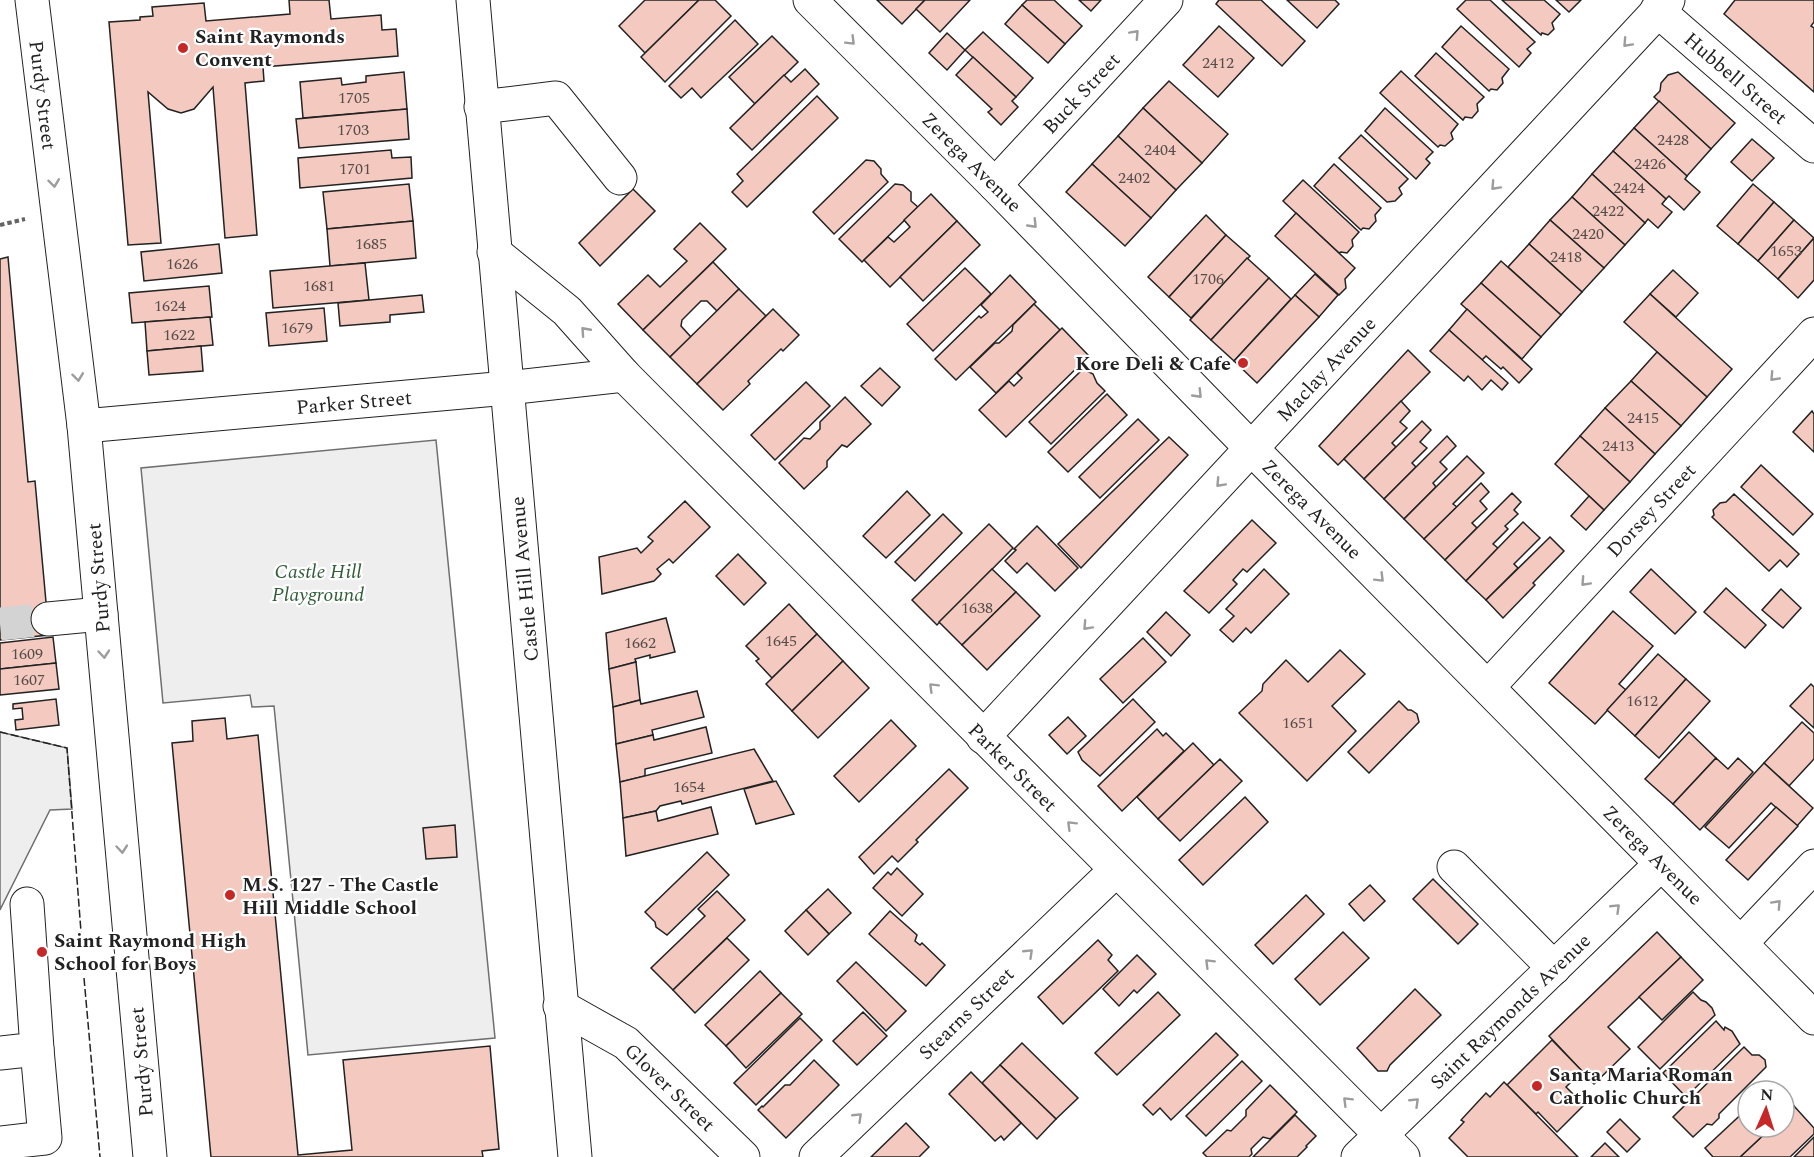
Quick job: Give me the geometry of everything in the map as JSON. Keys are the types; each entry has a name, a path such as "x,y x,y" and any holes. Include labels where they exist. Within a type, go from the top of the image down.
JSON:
{"street":[{"name":"Purdy Street","path":"32,0 84,426 150,1157"},
{"name":"Castle Hill Avenue","path":"473,0 575,1157"},
{"name":"Zerega Avenue","path":"810,0 996,185 1252,449 1814,1018"},
{"name":"Buck Street","path":"996,185 1166,0"},
{"name":"Hubbell Street","path":"1662,5 1814,146"},
{"name":"Maclay Avenue","path":"983,737 1662,5"},
{"path":"481,107 556,98 621,178"},
{"name":"Parker Street","path":"494,252 567,311 624,375 1392,1146"},
{"name":"Dorsey Street","path":"1488,687 1814,334"},
{"name":"Parker Street","path":"84,426 507,388 624,375"},
{"path":"48,619 101,614"},
{"name":"Saint Raymonds Avenue","path":"1358,1157 1392,1146 1554,968 1661,864"},
{"path":"1741,943 1814,866"},
{"path":"1454,867 1554,968"},
{"name":"Stearns Street","path":"816,1157 1116,870"},
{"path":"0,1143 45,1138 27,904"},
{"name":"Glover Street","path":"560,1006 626,1043 743,1157"},
{"path":"0,1053 37,1049"}],"path":[{"path":"0,225 28,218"}],"green space":[{"name":"Castle Hill Playground","path":"436,440 495,1038 308,1055 274,706 252,707 250,695 163,703 141,468"},
{"path":"0,732 67,748 72,809 50,810 0,910"}],"building":[{"path":"289,0 329,0 331,19 381,15 382,30 396,29 398,56 263,67 264,81 245,83 257,235 225,238 213,87 194,109 181,113 168,109 148,92 161,243 128,245 109,22 140,20 140,17 153,16 152,7 204,3 206,21 290,14"},
{"path":"645,0 699,0 645,53 619,26"},
{"path":"699,0 715,0 731,16 665,82 641,57"},
{"path":"877,0 925,0 902,24"},
{"path":"925,0 970,0 940,32 916,9"},
{"path":"1027,0 1054,0 1082,26 1065,44 1022,5"},
{"path":"1079,0 1101,0 1091,11"},
{"path":"1219,0 1261,0 1305,41 1282,66 1216,4"},
{"path":"1287,0 1335,0 1339,4 1317,28"},
{"path":"1466,0 1490,0 1535,42 1527,49 1531,53 1519,67 1457,9"},
{"path":"1502,0 1544,0 1560,14 1552,23 1554,29 1548,35 1542,33 1541,35"},
{"path":"1556,0 1581,0 1569,12"},
{"path":"1735,0 1814,0 1814,22 1811,26 1814,28 1814,92 1724,14"},
{"path":"1022,5 1065,44 1048,63 1005,24"},
{"path":"735,20 758,44 701,98 692,88 681,98 669,86"},
{"path":"1219,26 1254,58 1218,97 1183,65"},
{"path":"1461,26 1509,69 1497,90 1489,91 1442,47"},
{"path":"983,32 1033,78 1016,97 965,50"},
{"path":"947,33 965,50 947,70 929,53"},
{"path":"772,36 798,62 755,104 729,77"},
{"path":"1436,53 1484,97 1477,104 1478,111 1472,118 1465,117 1463,120 1415,76"},
{"path":"973,57 1016,97 1012,101 1018,107 1001,125 988,112 992,109 956,75"},
{"path":"805,69 819,84 752,150 730,128 784,75 791,82"},
{"path":"1401,71 1458,124 1451,133 1453,139 1445,146 1438,147 1380,93"},
{"path":"404,72 407,109 303,118 300,82 341,78 342,85 366,82 366,76"},
{"path":"1678,72 1735,123 1711,149 1654,97 1660,91 1661,83 1668,75"},
{"path":"1169,81 1228,134 1202,163 1143,108"},
{"path":"817,96 838,118 747,207 732,192 743,181 737,174"},
{"path":"1659,101 1711,149 1687,176 1634,128"},
{"path":"1143,108 1202,163 1176,190 1118,136"},
{"path":"1385,108 1433,152 1426,159 1430,163 1416,179 1365,131"},
{"path":"407,109 409,139 299,148 296,119"},
{"path":"1634,128 1687,176 1685,179 1700,192 1684,210 1669,196 1666,199 1613,151"},
{"path":"1361,135 1408,179 1399,188 1402,194 1395,201 1387,202 1339,158"},
{"path":"1118,136 1176,190 1151,218 1092,164"},
{"path":"1752,139 1774,158 1752,181 1731,162"},
{"path":"391,150 392,158 411,157 412,178 300,188 298,158"},
{"path":"1613,151 1666,199 1662,204 1672,212 1658,228 1648,219 1645,223 1592,174"},
{"path":"866,160 874,161 888,182 834,234 813,212"},
{"path":"1092,164 1151,218 1125,246 1066,192"},
{"path":"1334,164 1381,208 1375,215 1376,221 1369,229 1361,230 1314,186"},
{"path":"1592,174 1645,223 1625,245 1572,197"},
{"path":"1303,180 1359,232 1352,240 1353,246 1347,253 1339,253 1283,201"},
{"path":"409,184 413,221 327,229 323,192"},
{"path":"895,184 903,185 911,192 911,201 918,207 862,262 839,239"},
{"path":"1753,184 1774,202 1738,244 1717,226"},
{"path":"633,189 655,211 600,266 579,243"},
{"path":"931,194 957,221 890,287 864,260 888,237 894,242 910,227 904,220"},
{"path":"1572,197 1625,245 1604,268 1550,220"},
{"path":"1774,202 1794,220 1758,261 1738,244"},
{"path":"1296,213 1355,268 1345,279 1346,288 1339,295 1275,236"},
{"path":"1206,215 1226,235 1169,297 1148,277"},
{"path":"1550,220 1604,268 1582,292 1529,244"},
{"path":"1794,220 1814,238 1778,279 1758,261"},
{"path":"413,221 416,258 330,266 327,229"},
{"path":"957,221 980,245 923,301 900,277"},
{"path":"700,223 726,249 643,330 618,304 648,275 660,287 687,261 674,249"},
{"path":"1226,235 1250,256 1191,318 1169,297"},
{"path":"1814,238 1814,280 1798,298 1778,279"},
{"path":"219,244 222,273 144,281 141,252"},
{"path":"1529,244 1582,292 1561,315 1508,267"},
{"path":"8,257 28,482 35,481 49,635 0,640 0,259"},
{"path":"1247,258 1269,278 1211,340 1190,320"},
{"path":"1501,261 1561,315 1541,337 1481,283"},
{"path":"713,262 739,289 717,311 707,301 701,301 682,320 681,326 691,337 670,357 643,330"},
{"path":"365,263 369,300 273,308 270,271"},
{"path":"965,268 991,294 933,351 907,324"},
{"path":"1673,270 1698,293 1676,317 1650,294"},
{"path":"1315,274 1338,295 1319,317 1295,295"},
{"path":"1010,275 1036,302 956,380 935,359 979,316 981,318 988,312 981,305"},
{"path":"1269,278 1291,299 1234,361 1211,340"},
{"path":"1481,283 1541,337 1522,359 1461,304"},
{"path":"209,286 212,317 132,323 129,293"},
{"path":"739,289 766,316 697,384 670,357"},
{"path":"1650,294 1732,369 1707,397 1624,322"},
{"path":"422,295 424,312 390,315 390,322 340,326 338,303"},
{"path":"1295,295 1319,317 1257,383 1234,361"},
{"path":"1034,304 1060,330 996,393 970,367 995,343 999,343 1012,331 1013,325"},
{"path":"324,308 327,341 269,346 266,313"},
{"path":"773,309 799,335 748,381 750,384 723,410 697,384"},
{"path":"1467,309 1532,369 1519,383 1503,367 1501,369 1486,356 1482,360 1449,330"},
{"path":"210,317 213,345 147,351 145,322"},
{"path":"1062,328 1089,356 1006,437 979,410 1009,381 1014,386 1022,378 1017,373"},
{"path":"1449,330 1508,383 1502,390 1491,380 1482,390 1468,376 1464,381 1430,351"},
{"path":"201,346 203,371 149,375 147,351"},
{"path":"1408,350 1430,372 1338,465 1319,446"},
{"path":"1657,352 1707,397 1681,426 1631,381"},
{"path":"880,368 900,387 882,406 861,386"},
{"path":"1083,369 1093,374 1097,383 1105,391 1051,444 1029,422"},
{"path":"1631,381 1681,426 1655,454 1605,408"},
{"path":"806,382 830,406 775,460 751,435"},
{"path":"1107,394 1127,415 1068,472 1048,452"},
{"path":"845,397 871,424 847,447 842,445 827,461 827,467 804,489 779,463 804,438 810,439 820,429 820,422"},
{"path":"1401,401 1410,411 1400,422 1407,428 1392,443 1396,447 1364,479 1344,459"},
{"path":"1605,408 1655,454 1630,482 1580,436"},
{"path":"1812,411 1814,414 1814,452 1793,432"},
{"path":"1138,419 1159,440 1100,498 1079,477"},
{"path":"1422,421 1431,430 1420,442 1427,448 1412,463 1416,467 1384,499 1364,479"},
{"path":"1447,436 1456,446 1440,462 1447,469 1433,483 1436,487 1404,519 1384,499"},
{"path":"1580,436 1630,482 1604,510 1555,464"},
{"path":"1169,437 1188,455 1081,568 1058,544"},
{"path":"1467,456 1484,473 1453,504 1457,507 1424,539 1404,519"},
{"path":"1761,465 1813,514 1793,535 1741,487"},
{"path":"1481,483 1489,492 1480,501 1487,509 1472,523 1477,528 1445,560 1424,539"},
{"path":"907,491 930,515 886,558 863,536"},
{"path":"1512,493 1521,502 1514,510 1518,514 1505,526 1508,529 1493,544 1498,548 1466,581 1445,560"},
{"path":"1734,494 1799,554 1787,567 1780,560 1769,571 1712,517 1713,510"},
{"path":"1589,496 1604,510 1586,530 1571,516"},
{"path":"685,501 710,527 673,563 669,559 657,569 661,574 654,581 602,594 599,557 637,548 641,553 653,541 648,537"},
{"path":"943,514 962,533 915,581 895,562"},
{"path":"1252,520 1276,543 1247,572 1243,569 1233,580 1237,584 1209,613 1184,591"},
{"path":"1523,522 1540,538 1514,564 1518,568 1486,600 1466,581"},
{"path":"989,524 1013,548 937,625 912,600"},
{"path":"1037,526 1078,568 1055,591 1027,563 1017,573 1005,561"},
{"path":"1550,537 1564,551 1503,618 1486,600"},
{"path":"738,554 766,583 744,605 716,576"},
{"path":"992,569 1016,592 962,645 939,622"},
{"path":"1264,569 1289,594 1251,633 1246,628 1233,642 1220,630 1234,616 1226,609"},
{"path":"1651,569 1696,612 1675,634 1630,592"},
{"path":"1726,588 1766,625 1745,648 1704,612"},
{"path":"1781,589 1801,608 1783,628 1762,610"},
{"path":"1016,592 1040,616 987,670 962,645"},
{"path":"789,604 817,634 772,678 756,661 759,659 746,646"},
{"path":"1613,611 1653,646 1619,684 1626,690 1595,724 1549,683"},
{"path":"1166,612 1190,635 1171,656 1147,632"},
{"path":"666,618 675,652 650,658 650,655 635,659 636,662 609,669 606,633"},
{"path":"817,634 843,661 792,711 766,684"},
{"path":"53,637 56,663 0,669 0,643"},
{"path":"1143,638 1166,662 1123,703 1100,679"},
{"path":"1340,650 1365,674 1332,706 1356,731 1307,781 1239,713 1262,691 1263,684 1286,660 1308,682"},
{"path":"1658,654 1686,679 1635,736 1607,710"},
{"path":"843,661 869,688 818,738 792,711"},
{"path":"636,662 640,700 613,707 609,669"},
{"path":"56,663 59,689 0,695 0,669"},
{"path":"1686,679 1710,701 1659,758 1635,736"},
{"path":"1811,684 1814,687 1814,728 1790,706"},
{"path":"697,691 704,717 652,730 653,735 616,744 613,707 640,700 641,704"},
{"path":"56,699 59,725 16,730 15,720 23,719 22,708 13,709 13,704"},
{"path":"1133,699 1155,722 1100,776 1082,760 1078,752"},
{"path":"1399,701 1408,710 1417,714 1419,722 1369,773 1348,752"},
{"path":"1068,717 1086,736 1067,754 1049,735"},
{"name":"M.S. 127 - The Castle Hill Middle School","path":"225,718 227,739 258,735 298,1155 352,1150 343,1060 490,1046 499,1149 482,1151 483,1157 211,1157 172,743 193,741 192,721"},
{"path":"891,720 916,746 859,802 834,776"},
{"path":"1802,722 1814,733 1814,759 1789,786 1764,763"},
{"path":"706,727 712,753 645,769 645,776 620,782 616,744 653,735 654,740"},
{"path":"1157,729 1163,736 1166,733 1184,751 1122,811 1098,786"},
{"path":"1689,732 1716,758 1673,804 1645,779"},
{"path":"1193,743 1214,765 1158,819 1137,797"},
{"path":"754,749 773,781 682,804 681,801 660,806 656,811 623,818 620,782"},
{"path":"1716,758 1728,769 1738,758 1753,772 1700,830 1673,804"},
{"path":"1220,759 1242,781 1180,841 1158,819"},
{"path":"1764,763 1813,808 1797,826 1771,803 1729,848 1705,827"},
{"path":"949,769 968,788 916,840 918,842 898,862 892,856 874,874 859,857"},
{"path":"776,781 794,814 756,824 744,789"},
{"path":"1245,797 1268,822 1203,885 1179,860"},
{"path":"711,807 718,834 626,856 623,818 656,811 658,821"},
{"path":"1776,807 1798,826 1748,880 1726,860"},
{"path":"455,825 457,857 426,859 423,828"},
{"path":"707,852 729,875 667,935 656,927 655,922 645,912"},
{"path":"897,868 923,894 902,916 873,888 888,872 891,875"},
{"path":"1433,879 1478,924 1458,944 1413,899"},
{"path":"1370,885 1385,901 1364,921 1349,904"},
{"path":"828,889 851,913 829,934 806,910"},
{"path":"717,891 745,920 673,990 651,968 705,916 698,909"},
{"path":"1306,895 1324,914 1273,964 1255,945"},
{"path":"806,910 829,934 808,955 785,931"},
{"path":"890,911 917,935 915,941 920,945 922,943 945,965 926,986 869,934"},
{"path":"1343,932 1369,958 1320,1005 1295,979"},
{"path":"1657,932 1681,957 1608,1027 1630,1049 1594,1084 1549,1036"},
{"path":"727,938 749,960 695,1013 673,990"},
{"path":"1098,940 1112,955 1108,960 1118,971 1063,1024 1038,997"},
{"path":"1137,955 1156,974 1137,993 1134,990 1119,1006 1103,989"},
{"path":"1681,957 1703,980 1662,1020 1639,997"},
{"path":"856,962 906,1011 886,1031 837,981"},
{"path":"760,971 781,993 726,1046 705,1025"},
{"path":"1415,989 1441,1015 1390,1065 1387,1071 1378,1071 1357,1048"},
{"path":"1158,992 1180,1015 1117,1075 1095,1053"},
{"path":"1693,992 1712,1008 1715,1015 1660,1069 1638,1047"},
{"path":"781,993 802,1014 746,1068 726,1046"},
{"path":"863,1012 887,1036 857,1065 833,1041"},
{"path":"800,1018 822,1040 756,1105 734,1083"},
{"path":"1716,1021 1724,1030 1725,1027 1732,1031 1740,1044 1686,1097 1663,1073"},
{"path":"1216,1033 1238,1055 1171,1120 1160,1108 1153,1115 1143,1105"},
{"name":"Santa Maria Roman Catholic Church","path":"1552,1040 1582,1071 1566,1087 1584,1105 1557,1132 1507,1085"},
{"path":"1022,1043 1078,1098 1056,1119 1000,1065"},
{"path":"1744,1047 1752,1055 1759,1055 1765,1060 1766,1067 1754,1079 1736,1079 1736,1097 1719,1114 1719,1118 1712,1125 1707,1124 1693,1137 1673,1117"},
{"path":"814,1060 839,1085 786,1138 758,1110 785,1085 790,1085"},
{"path":"1242,1061 1262,1081 1206,1136 1186,1116"},
{"path":"1000,1065 1056,1119 1037,1139 982,1083"},
{"path":"971,1072 1021,1123 1004,1140 1001,1136 995,1141 949,1094"},
{"path":"1504,1082 1578,1157 1468,1157 1449,1138 1464,1122 1461,1120 1486,1093 1490,1097"},
{"path":"1270,1085 1297,1112 1270,1139 1263,1137 1251,1149 1252,1154 1249,1157 1207,1157 1203,1153 1246,1116 1246,1110"},
{"path":"1796,1108 1814,1128 1814,1134 1790,1157 1740,1157 1759,1139 1796,1139"},
{"path":"1295,1115 1316,1136 1297,1157 1253,1157"},
{"path":"1620,1119 1640,1139 1627,1152 1607,1132"},
{"path":"1736,1119 1736,1139 1759,1139 1740,1157 1713,1157 1705,1148"},
{"path":"906,1123 929,1147 919,1157 871,1157"},
{"path":"1814,1137 1814,1157 1794,1157"},
{"path":"1605,1143 1619,1157 1591,1157"}],"tunnel":[{"path":"0,624 48,619"}],"fence":[{"path":"0,732 67,748 82,945"},
{"path":"84,978 100,1157"}],"place":[{"name":"Saint Raymonds Convent","path":"183,48"},
{"name":"Kore Deli & Cafe","path":"1243,363"},
{"name":"M.S. 127 - The Castle Hill Middle School","path":"230,895"},
{"name":"Saint Raymond High School for Boys","path":"42,952"},
{"name":"Santa Maria Roman Catholic Church","path":"1537,1086"}]}
